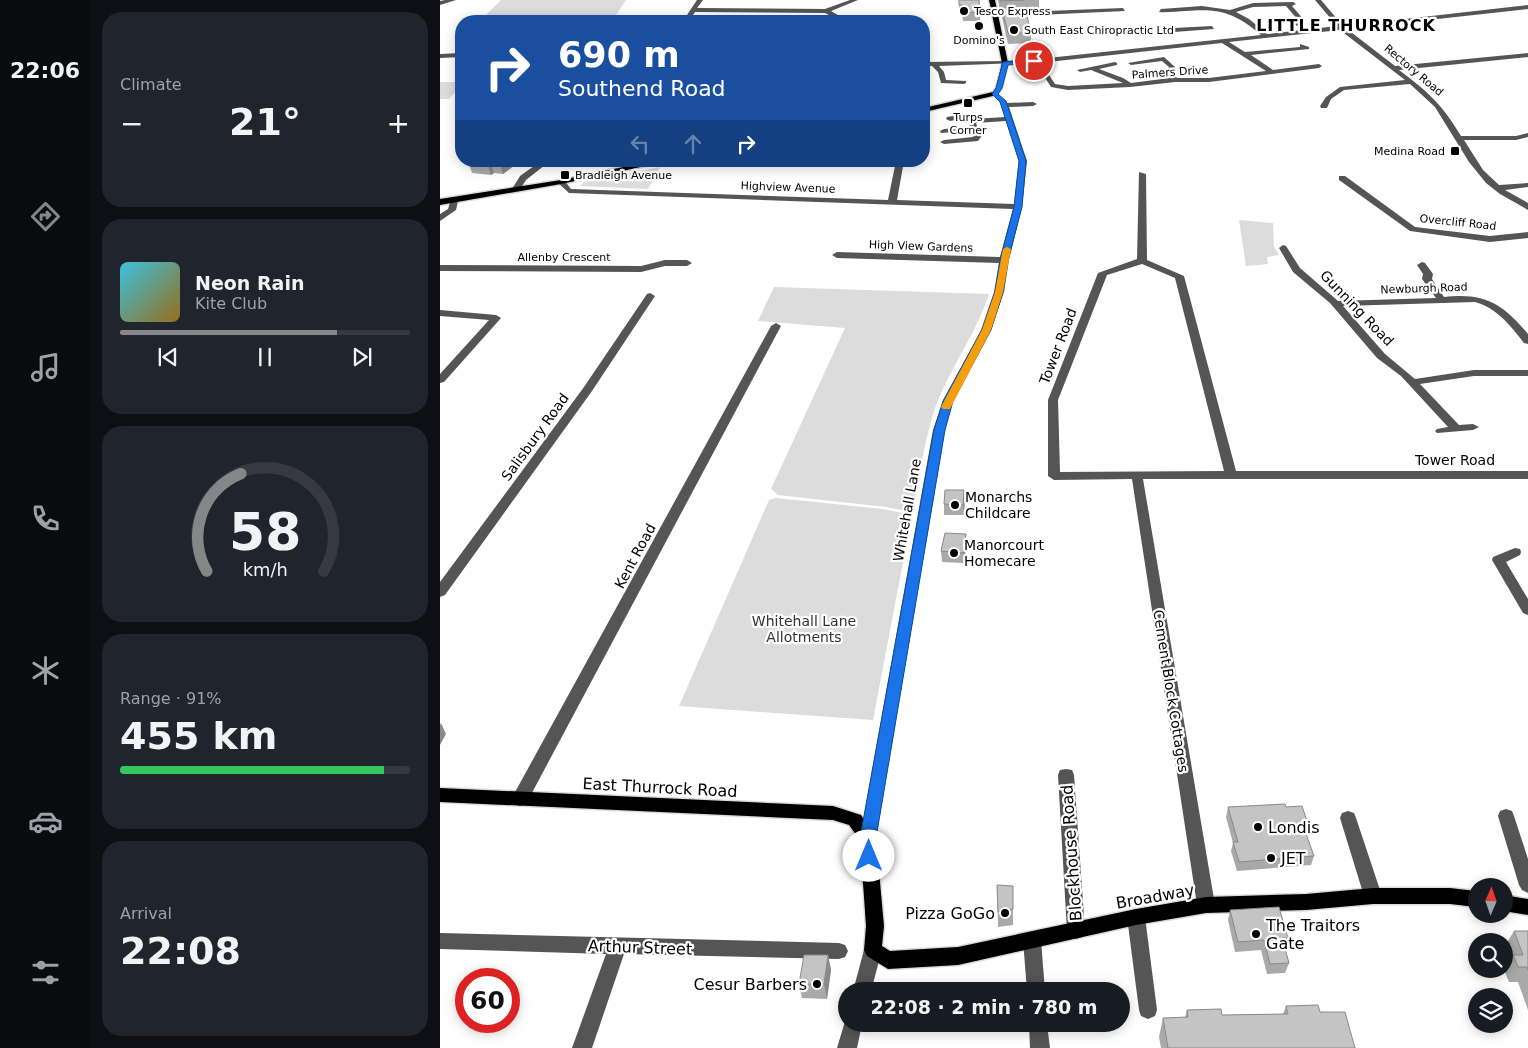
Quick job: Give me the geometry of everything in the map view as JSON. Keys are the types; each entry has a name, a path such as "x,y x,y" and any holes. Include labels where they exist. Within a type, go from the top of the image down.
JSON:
{"main road":[{"path":"930,109 995,94 999,88 1005,63 992,0"},
{"path":"440,202 561,182 635,167"},
{"name":"East Thurrock Road","path":"440,795 833,813 855,820 868,838"},
{"name":"Whitehall Lane","path":"868,838 875,926 873,950"},
{"name":"Broadway","path":"873,950 888,960 958,956 1136,917 1206,906 1306,902 1373,896 1450,896 1468,899"},
{"path":"1513,904 1528,907"}],"street":[{"path":"440,3 453,0"},
{"path":"689,15 700,0"},
{"path":"692,10 826,12 855,0"},
{"name":"Rectory Road","path":"1318,0 1342,28 1395,68 1437,104 1461,138 1474,162 1490,182 1528,207"},
{"path":"1508,0 1526,7"},
{"path":"1230,12 1253,6 1290,4 1300,20 1297,24"},
{"path":"930,64 1005,63 1526,7"},
{"path":"1161,10 1198,9 1230,12 1241,16 1266,36"},
{"path":"994,15 1123,10"},
{"path":"1173,10 1179,16"},
{"path":"826,12 833,15"},
{"path":"1185,23 1191,29"},
{"path":"1174,30 1212,28"},
{"path":"1222,40 1272,72"},
{"path":"1246,54 1307,48"},
{"path":"1395,68 1528,55"},
{"path":"440,56 455,56"},
{"path":"1131,63 1174,58"},
{"path":"1164,60 1172,67 1170,73 1175,80"},
{"path":"934,64 941,72 943,82 964,82"},
{"path":"1080,70 1115,64"},
{"name":"Palmers Drive","path":"1047,76 1053,86 1068,88 1130,85 1175,80 1209,80 1319,66"},
{"path":"1094,69 1121,79 1130,85"},
{"path":"1324,106 1328,98 1342,88 1411,82"},
{"name":"Whitehall Lane","path":"868,838 939,430 948,401 986,330 999,292 1004,260 1018,207 1022,161 1002,98 995,94"},
{"path":"1004,105 1033,104"},
{"path":"944,142 975,139 977,137 973,122 963,117 950,119"},
{"path":"944,131 973,122 1009,119"},
{"path":"1461,138 1516,138 1528,135"},
{"path":"516,189 523,178 538,167"},
{"path":"892,202 899,167"},
{"path":"1142,174 1142,261 1179,276 1231,475"},
{"name":"Overcliff Road","path":"1342,178 1413,228 1490,239 1528,235"},
{"name":"Highview Avenue","path":"561,182 569,190 1018,207"},
{"path":"1498,188 1528,185"},
{"path":"440,218 452,210 454,201"},
{"name":"Gunning Road","path":"1283,248 1296,270 1319,288 1335,304 1381,356 1414,382 1456,429"},
{"name":"High View Gardens","path":"836,255 1004,260"},
{"name":"Tower Road","path":"1142,261 1103,273 1054,400 1054,476 1528,475"},
{"name":"Allenby Crescent","path":"440,268 641,269 665,264 687,264"},
{"path":"1422,265 1428,274 1427,280 1442,300"},
{"name":"Salisbury Road","path":"440,592 588,389 650,296"},
{"name":"Newburgh Road","path":"1335,304 1468,298 1484,301 1516,326 1528,342"},
{"path":"440,313 496,318 440,380"},
{"path":"1516,326 1528,324"},
{"name":"Kent Road","path":"520,799 776,326"},
{"path":"1414,382 1474,372 1528,373"},
{"path":"1441,431 1473,427"},
{"name":"Cement Block Cottages","path":"1137,476 1206,906"},
{"path":"1515,552 1498,560 1528,610"},
{"name":"Blockhouse Road","path":"1066,775 1076,931"},
{"path":"1506,816 1528,885"},
{"path":"1348,818 1373,896"},
{"path":"1136,917 1148,1010"},
{"path":"1032,940 1035,982"},
{"name":"Arthur Street","path":"440,941 839,951"},
{"path":"582,1048 618,946"},
{"path":"864,982 873,950"},
{"path":"846,1048 851,1032"},
{"path":"1039,1032 1040,1048"}],"green space":[{"path":"501,0 626,0 616,15 486,15"},
{"path":"440,82 455,82 455,92 449,99 440,99"},
{"path":"660,167 648,189 580,186 584,182"},
{"path":"1239,220 1273,223 1274,247 1279,255 1267,257 1268,264 1246,266"},
{"path":"774,287 989,294 977,324 947,381 934,411 924,448 912,512 886,507 778,495 771,489 845,328 758,321"},
{"name":"Whitehall Lane Allotments","path":"776,498 883,509 912,515 873,720 679,706 769,500"}],"building":[{"path":"959,0 979,0 980,12 963,13"},
{"path":"1025,7 1031,33 1008,33 1002,8"},
{"path":"945,490 964,490 963,505 944,504"},
{"path":"945,533 966,534 963,553 941,551"},
{"path":"1285,804 1286,807 1302,806 1309,827 1304,828 1314,856 1239,862 1233,842 1238,842 1228,807"},
{"path":"997,885 1013,886 1013,909 998,912"},
{"name":"The Traitors Gate","path":"1279,907 1288,938 1282,938 1289,963 1270,964 1264,940 1238,942 1230,910"},
{"path":"1514,931 1528,931 1528,970 1527,967 1518,967 1513,955 1523,955"},
{"path":"804,955 828,955 824,984 799,984"},
{"path":"1318,1005 1320,1012 1345,1012 1355,1048 1168,1048 1163,1018 1188,1017 1187,1010 1221,1009 1222,1015 1288,1014 1286,1006"}],"slow traffic":[{"path":"946,407 986,330 999,292 1007,249"}],"place":[{"name":"Tesco Express","path":"964,11"},
{"name":"Domino's","path":"979,26"},
{"name":"South East Chiropractic Ltd","path":"1014,30"},
{"name":"Turps Corner","path":"968,103"},
{"name":"Medina Road","path":"1455,151"},
{"name":"Bradleigh Avenue","path":"565,175"},
{"name":"Monarchs Childcare","path":"955,505"},
{"name":"Manorcourt Homecare","path":"954,553"},
{"name":"Londis","path":"1258,827"},
{"name":"JET","path":"1271,858"},
{"name":"Pizza GoGo","path":"1005,913"},
{"name":"The Traitors Gate","path":"1256,934"},
{"name":"Cesur Barbers","path":"817,984"}],"district":[{"name":"LITTLE THURROCK","path":"1346,25"}],"route":[{"path":"869,856 868,838 939,430 948,401 986,330 999,292 1004,260 1018,207 1022,161 1002,98 995,94 999,88 1005,63 1034,61"}]}
